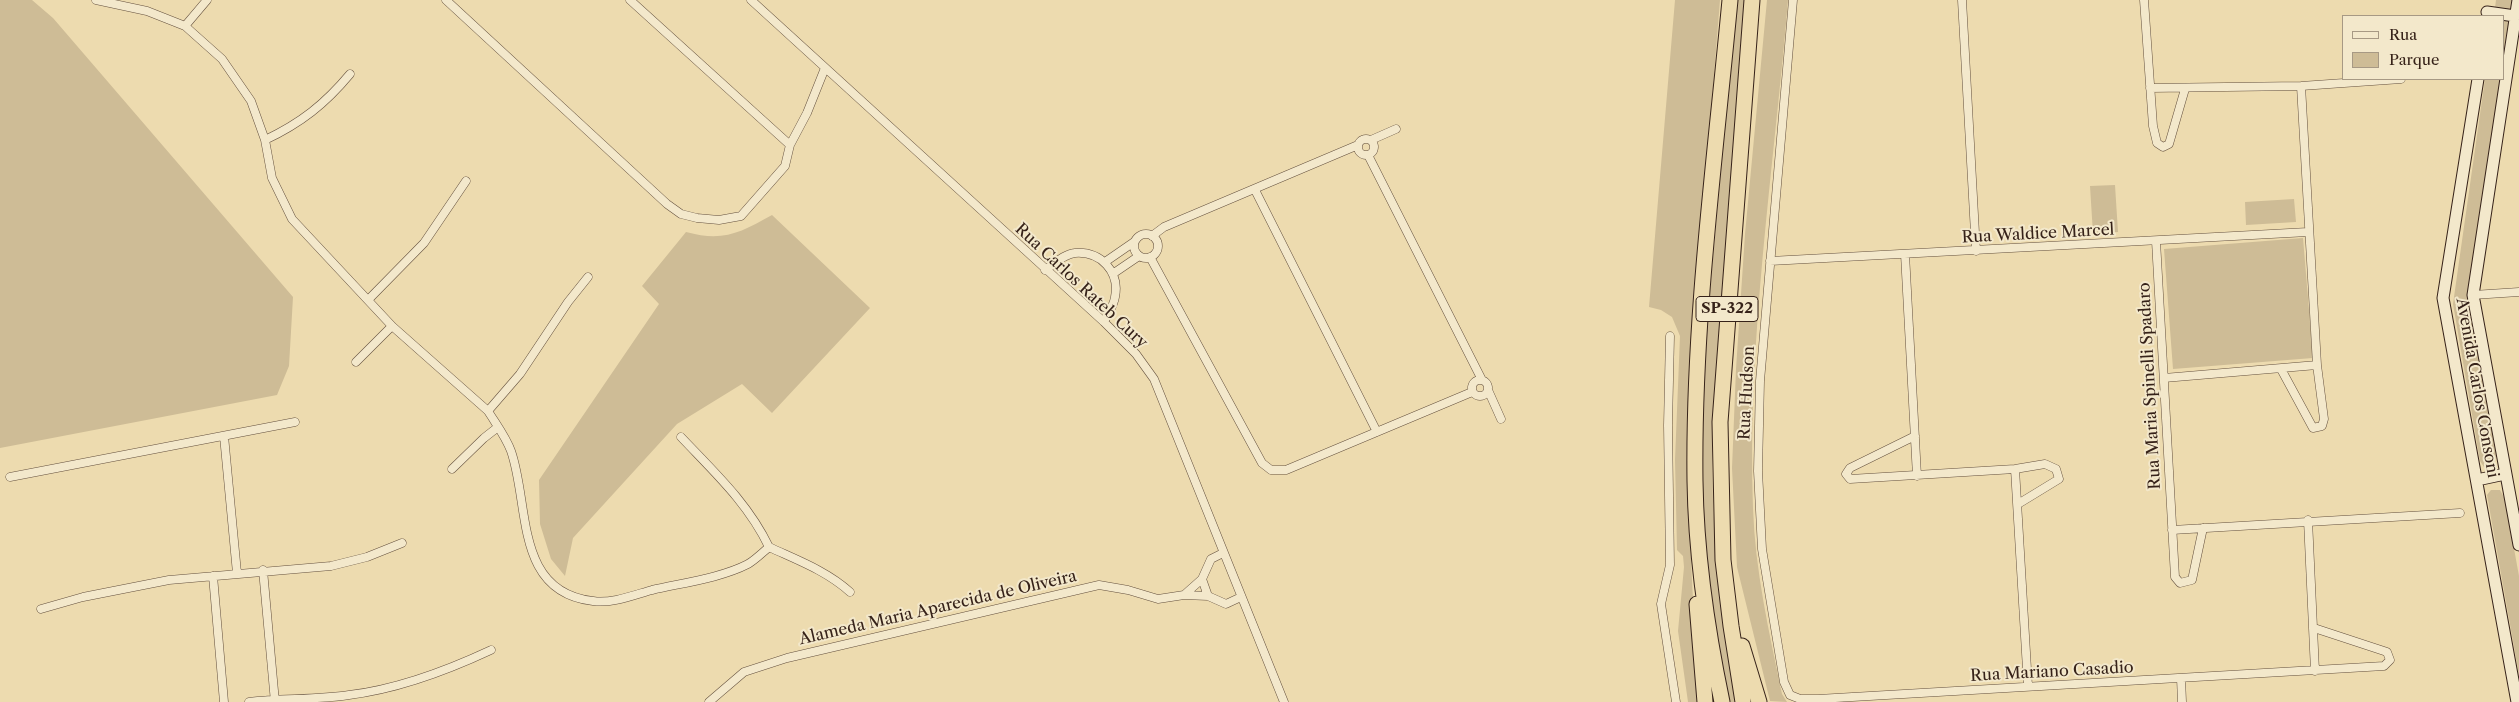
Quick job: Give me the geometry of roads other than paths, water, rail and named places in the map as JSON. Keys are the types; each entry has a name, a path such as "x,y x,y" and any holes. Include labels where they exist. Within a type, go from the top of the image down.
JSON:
{"highway":[{"name":"SP-322","path":"1722,702 1706,607 1699,551 1695,482 1700,335 1730,0"},
{"name":"SP-322","path":"1743,702 1723,560 1720,422 1752,0"},
{"path":"1695,482 1694,565 1700,665 1705,702"},
{"path":"1723,560 1742,646 1759,702"}],"main road":[{"path":"2489,0 2487,14 2501,15"},
{"name":"Avenida Carlos Consoni","path":"2518,0 2474,295 2505,474 2516,515 2519,545"},
{"path":"2504,15 2515,16"},
{"name":"Avenida Carlos Consoni","path":"2478,80 2443,298 2517,702"},
{"path":"2477,480 2505,474"}],"street":[{"path":"96,0 147,11 185,26 222,59 251,101 266,140 272,178 292,219 369,299 392,326 488,411 511,451 530,546 537,566 552,583 571,596 594,602 621,598 706,578 748,564 768,547"},
{"path":"185,26 207,0"},
{"path":"446,0 660,197 681,214 719,220 741,216 785,166 790,145 807,113 825,68"},
{"path":"630,0 790,145"},
{"name":"Rua Carlos Rateb Cury","path":"751,0 1104,322 1136,354 1154,379 1284,702"},
{"name":"Rua Hudson","path":"1790,695 1784,682 1762,549 1758,471 1760,381 1793,0"},
{"path":"1962,0 1976,251"},
{"path":"2144,0 2150,88 2157,143 2163,147 2169,144 2185,88"},
{"path":"266,140 296,125 333,94 350,74"},
{"path":"2150,88 2301,86 2387,80"},
{"path":"2281,369 2313,428 2322,426 2324,419 2317,365 2301,86"},
{"path":"1152,236 1164,227 1358,145 1363,139 1371,140 1396,129"},
{"path":"1368,155 1374,147 1371,140"},
{"path":"1358,145 1360,153 1368,155 1482,380 1488,385 1488,390 1501,419"},
{"path":"369,299 424,242 466,181"},
{"path":"1255,190 1377,432"},
{"name":"Rua Waldice Marcel","path":"1770,261 2308,232"},
{"path":"1105,262 1141,235 1152,236 1157,241 1158,248 1150,257"},
{"name":"Rua Maria Spinelli Spadaro","path":"2156,241 2175,577 2180,583 2192,580 2203,528"},
{"path":"1134,242 1134,250 1139,256"},
{"path":"1045,270 1061,258 1075,253 1090,255 1105,262 1114,273 1115,298 1104,322"},
{"path":"1905,254 1917,476"},
{"path":"1114,273 1139,256 1150,257"},
{"path":"1150,257 1262,463 1272,470 1286,470 1472,392"},
{"path":"488,411 520,374 562,310 588,277"},
{"path":"2474,295 2519,292"},
{"path":"356,362 392,326"},
{"path":"1670,336 1668,425 1670,565 1661,604 1676,702"},
{"path":"2164,378 2317,365"},
{"path":"1472,392 1472,384 1476,380 1482,380"},
{"path":"1472,392 1479,396 1484,395 1488,390"},
{"path":"10,478 295,422"},
{"path":"452,469 498,427"},
{"path":"224,436 237,573"},
{"path":"1915,436 1850,468 1846,474 1850,479 1917,476 2015,469 2045,464 2056,469 2059,479 2018,504"},
{"path":"681,437 742,501 758,524 768,547 820,571 850,592"},
{"path":"2015,469 2028,686"},
{"path":"2172,530 2308,520 2460,513"},
{"path":"2308,520 2316,671"},
{"path":"41,609 126,588 262,570 331,566 367,557 402,543"},
{"path":"1184,595 1202,579 1211,559 1223,553"},
{"path":"262,570 275,701"},
{"path":"213,576 224,702"},
{"path":"1202,579 1208,596"},
{"name":"Alameda Maria Aparecida de Oliveira","path":"708,702 744,672 786,658 1100,585 1128,590 1158,599 1184,595 1208,596 1226,604 1241,598"},
{"name":"Rua Mariano Casadio","path":"1790,695 1800,699 1818,699 2316,671 2384,666 2390,660 2387,652 2314,628"},
{"path":"249,702 312,699 386,688 431,675 492,650"},
{"path":"2181,678 2182,702"},
{"path":"1936,693 1937,702"}]}
